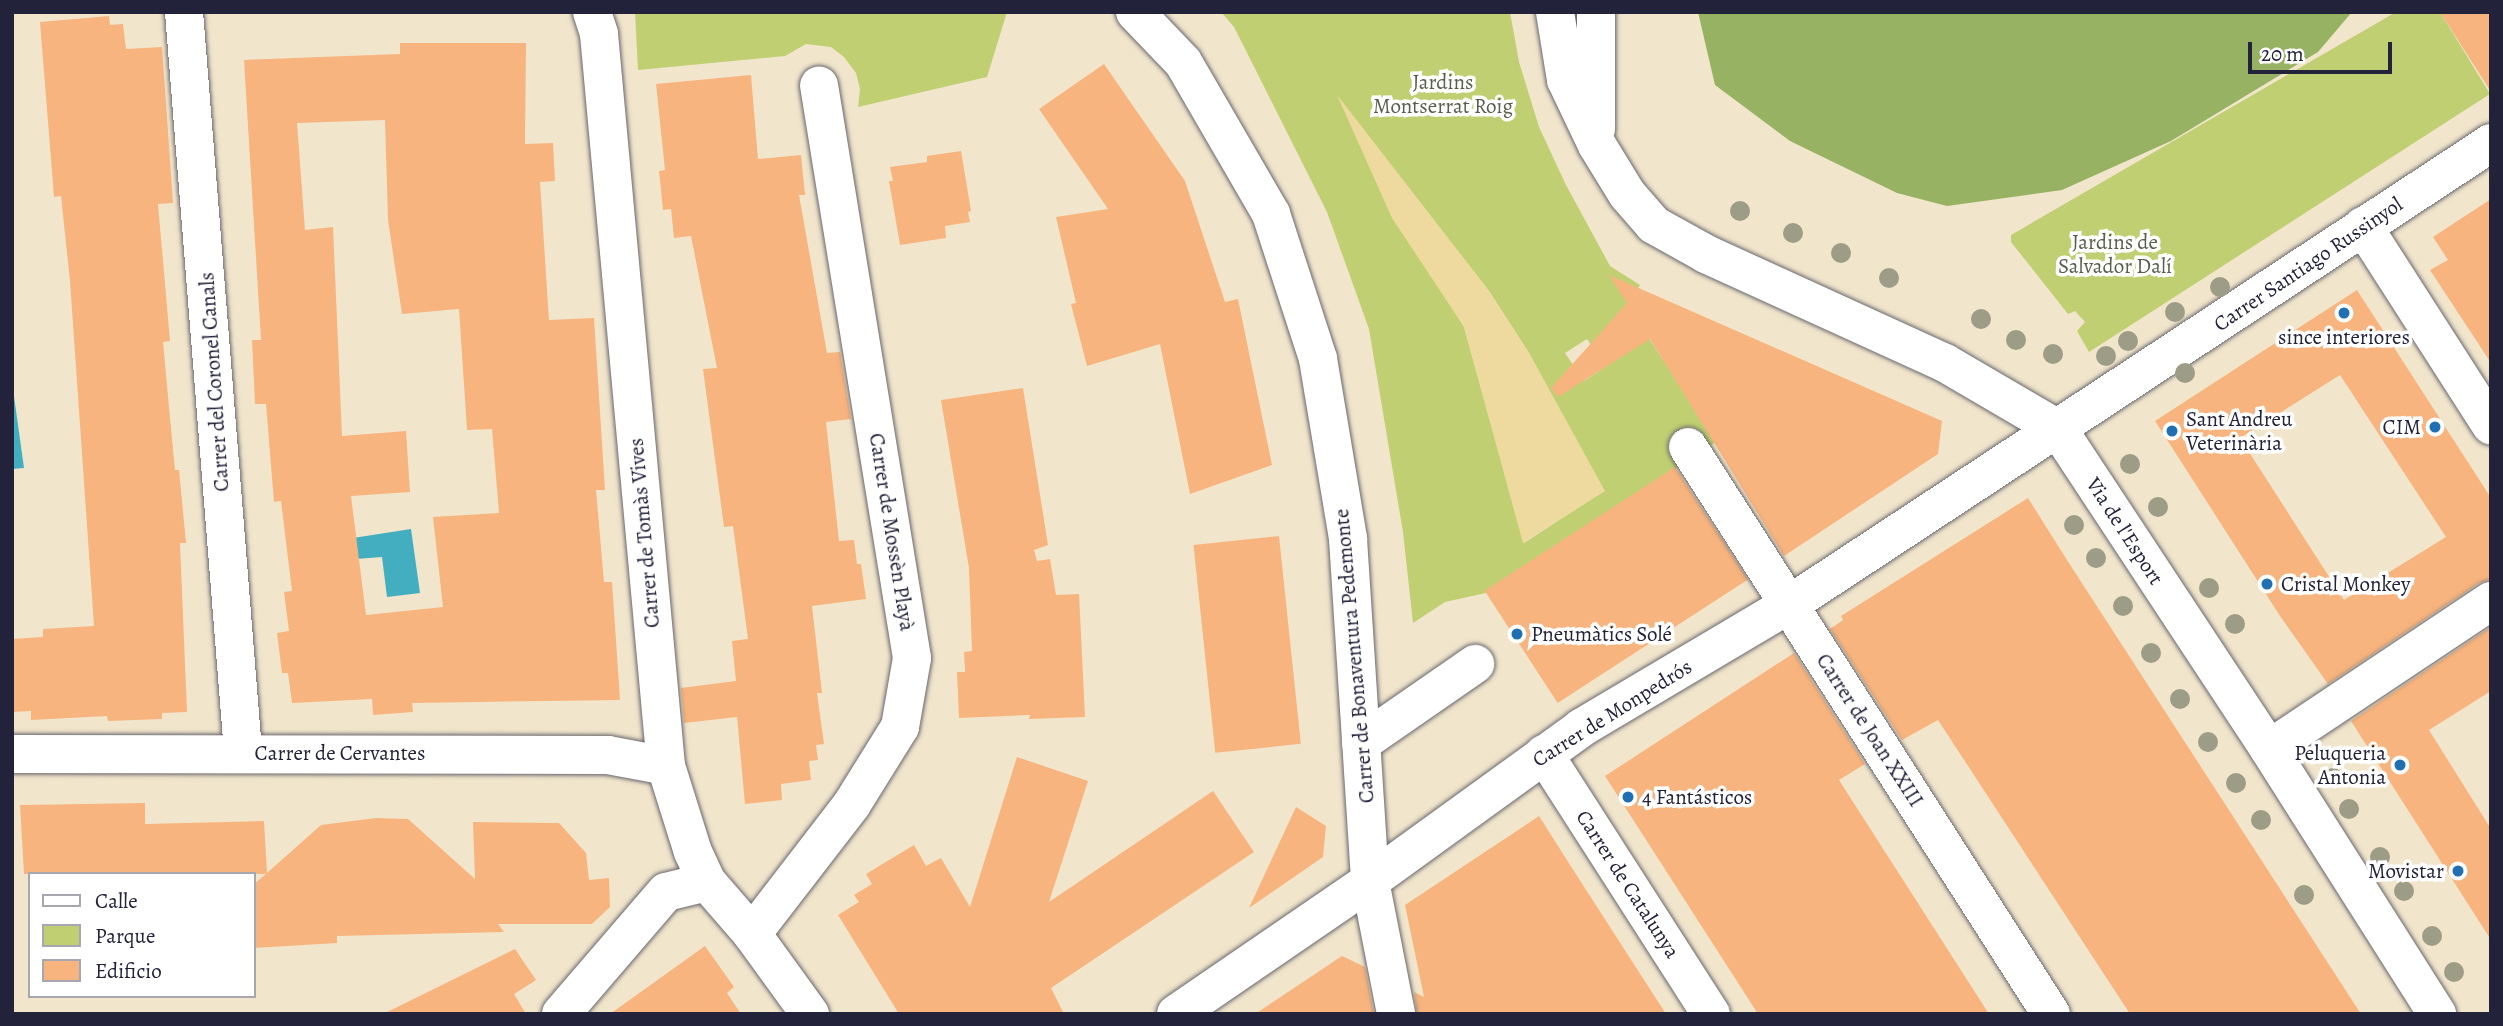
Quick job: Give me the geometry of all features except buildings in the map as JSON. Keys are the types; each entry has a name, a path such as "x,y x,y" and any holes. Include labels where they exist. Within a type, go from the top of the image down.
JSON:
{"street":[{"name":"Carrer del Coronel Canals","path":"184,12 243,752"},
{"name":"Carrer de Tomàs Vives","path":"592,12 599,34 666,766 693,852 707,882 752,934 810,1014"},
{"name":"Carrer de Bonaventura Pedemonte","path":"1135,12 1182,62 1270,214 1318,359 1348,539 1370,881 1396,1014"},
{"name":"Via de l'Esport","path":"1555,12 1566,80 1597,145 1627,194 1654,225 1706,254 1945,363 2058,429 2269,748 2437,1014"},
{"path":"1596,12 1594,70 1597,145"},
{"name":"Carrer de Mossèn Playà","path":"752,934 852,804 900,727 912,658 819,85"},
{"name":"Carrer Santiago Russinyol","path":"2058,429 2491,143"},
{"path":"2363,226 2491,425"},
{"name":"Carrer de Monpedrós","path":"1176,1014 1370,881 1581,729 1790,604 2058,429"},
{"name":"Carrer de Joan XXIII","path":"1688,447 2051,1014"},
{"path":"2269,748 2491,601"},
{"path":"1361,743 1475,664"},
{"name":"Carrer de Cervantes","path":"12,754 243,752 608,755 666,766"},
{"name":"Carrer de Catalunya","path":"1544,754 1711,1014"},
{"path":"561,1014 666,892 707,882"}],"green space":[{"path":"635,12 1007,12 987,77 858,107 860,89 856,73 844,57 831,47 806,44 785,56 638,70"},
{"name":"Jardins Montserrat Roig","path":"1221,12 1510,12 1519,62 1539,127 1566,185 1610,266 1640,285 1627,304 1716,442 1486,593 1445,602 1413,623 1403,532 1369,329 1327,212 1234,27","holes":["1339,98 1489,291 1529,353 1604,491 1524,543 1464,327","1587,339 1605,367 1584,381 1565,353"]},
{"path":"1698,12 2352,12 2318,52 2171,141 2062,190 1947,206 1897,193 1790,141 1715,85"},
{"name":"Jardins de Salvador Dalí","path":"2396,12 2440,12 2490,94 2089,352 2077,331 2085,322 2075,311 2068,314 2011,242 2011,235"}],"sand":[{"path":"1337,95 1489,291 1529,353 1605,491 1523,543 1464,327 1392,218"}],"water":[{"path":"12,382 24,468 12,469"},
{"path":"411,529 420,593 387,597 382,557 356,559 353,538"}],"place":[{"name":"since interiores","path":"2344,313"},
{"name":"CIM","path":"2435,427"},
{"name":"Sant Andreu Veterinària","path":"2172,431"},
{"name":"Cristal Monkey","path":"2267,584"},
{"name":"Pneumàtics Solé","path":"1517,634"},
{"name":"Peluqueria Antonia","path":"2400,765"},
{"name":"4 Fantásticos","path":"1628,797"},
{"name":"Movistar","path":"2458,871"}]}
